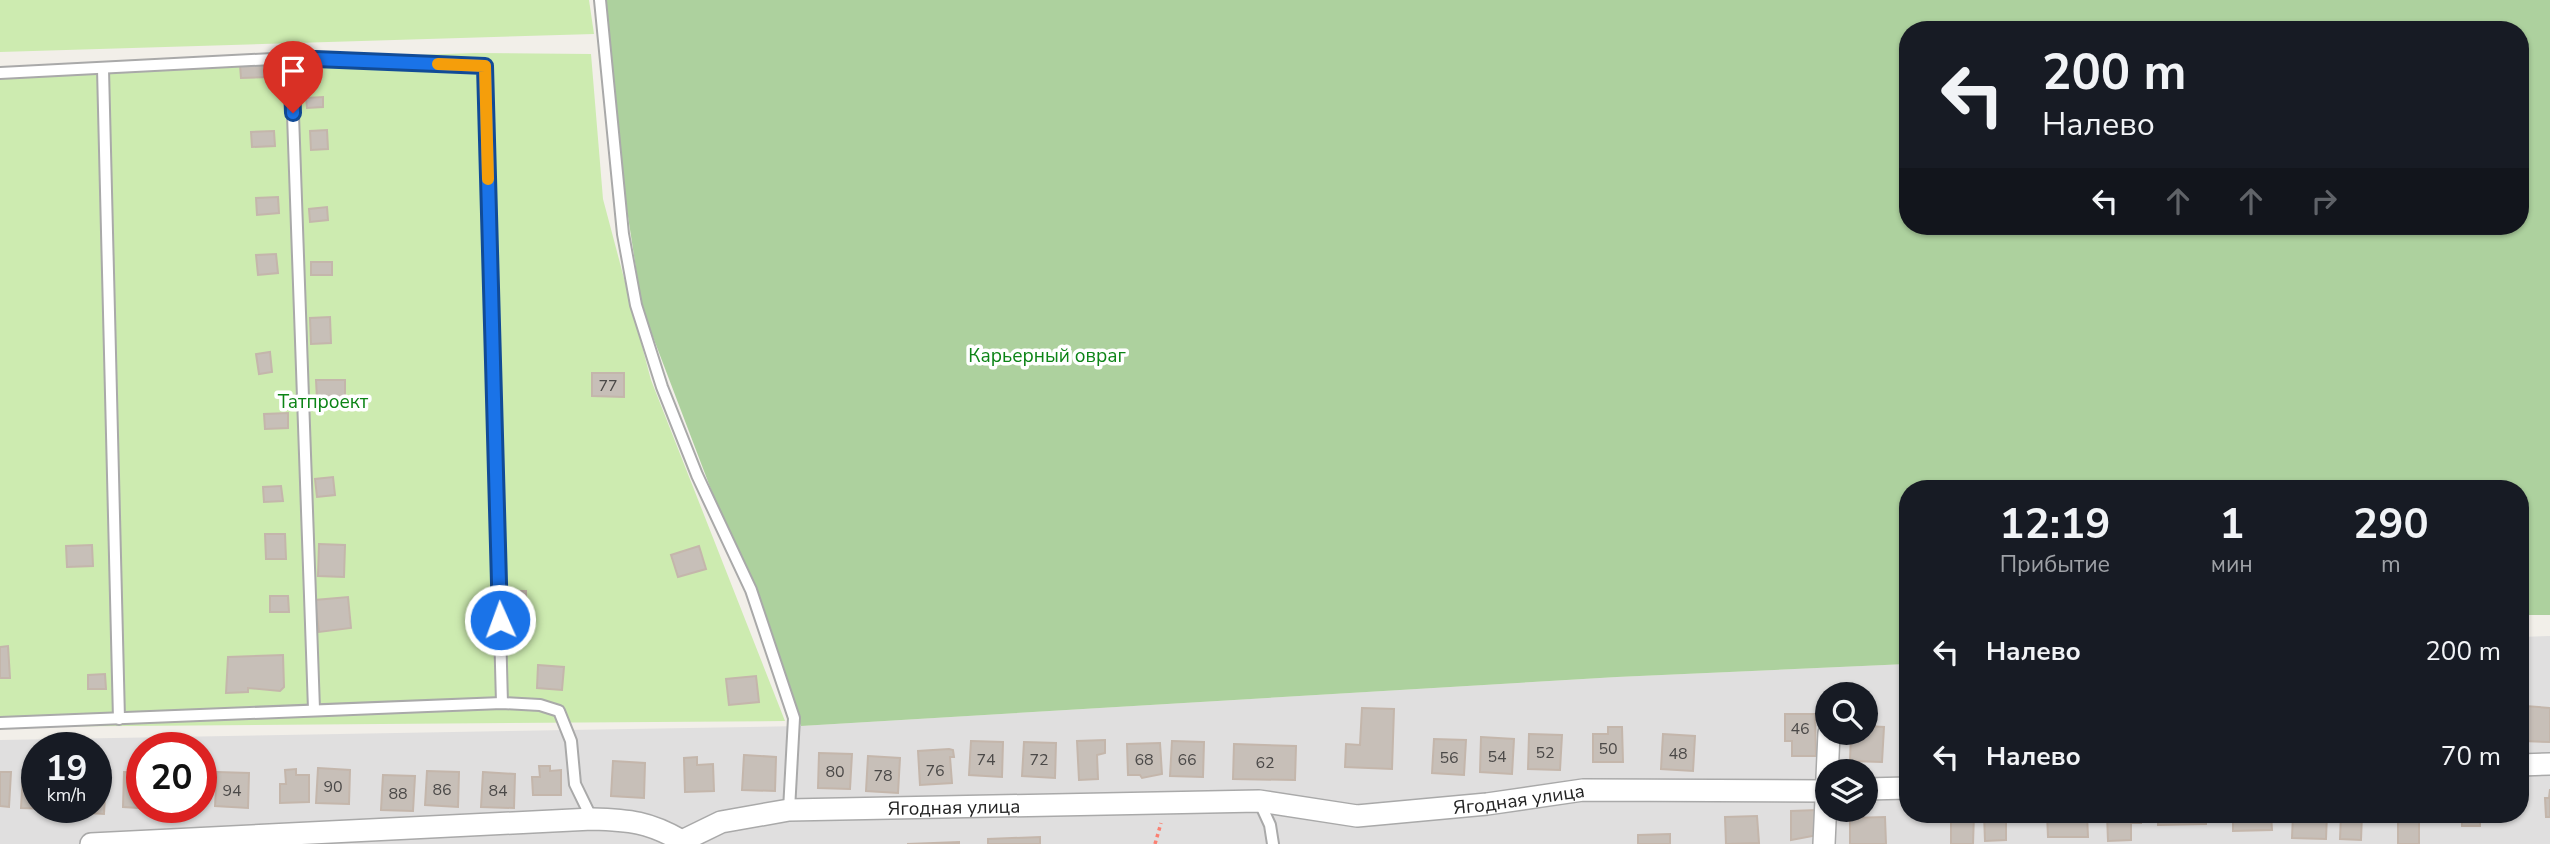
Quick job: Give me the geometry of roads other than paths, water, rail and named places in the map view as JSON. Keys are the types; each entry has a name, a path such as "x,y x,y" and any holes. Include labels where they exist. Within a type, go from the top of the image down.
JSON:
{"street":[{"path":"2529,765 2550,764"},
{"path":"1878,789 1899,788"},
{"name":"Ягодная улица","path":"91,844 593,819 636,820 659,827 682,843 721,822 789,810 1259,801 1357,817 1487,804 1583,790 1815,791"},
{"path":"1824,844 1825,822"}],"lane":[{"path":"600,0 619,199 636,305 662,387 697,475 751,590 794,718 789,810"},
{"path":"291,58 314,709"},
{"path":"0,73 291,58 485,66 502,703"},
{"path":"103,69 119,719"},
{"path":"0,723 314,709 502,703 540,705 559,711 571,741 575,783 593,819"},
{"path":"1259,801 1273,844"}],"park label":[{"name":"Карьерный овраг","path":"1047,355"},
{"name":"Татпроект","path":"323,401"}]}
